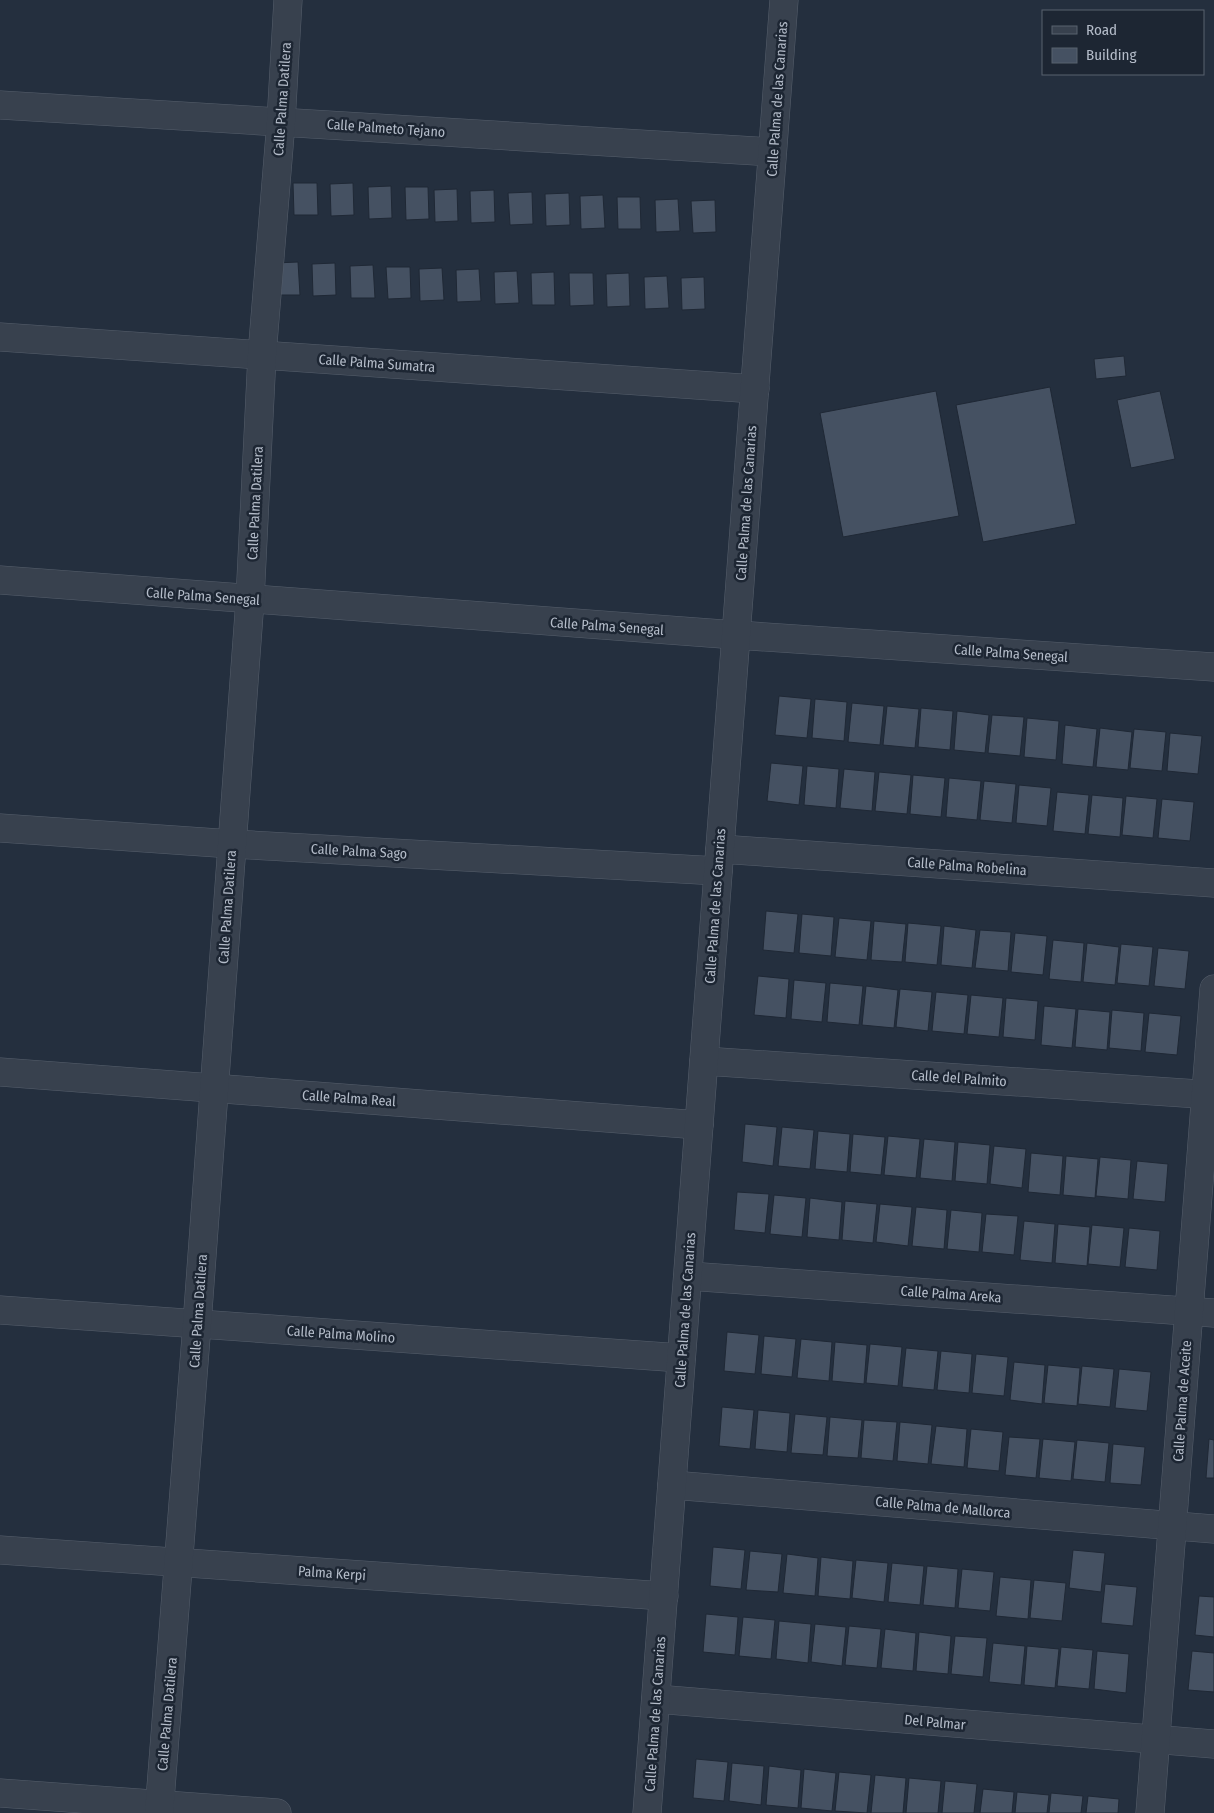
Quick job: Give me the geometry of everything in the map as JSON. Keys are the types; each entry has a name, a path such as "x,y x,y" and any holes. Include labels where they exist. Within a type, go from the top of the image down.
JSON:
{"street":[{"name":"Calle Palma Datilera","path":"159,1809 250,600 262,355 281,122 288,0"},
{"name":"Calle Palma de las Canarias","path":"647,1813 784,0"},
{"name":"Calle Palmeto Tejano","path":"0,106 772,152"},
{"name":"Calle Palma Sumatra","path":"0,337 755,389"},
{"name":"Calle Palma Senegal","path":"0,580 736,635 1214,667"},
{"name":"Calle Palma Sago","path":"0,828 232,844 719,860"},
{"name":"Calle Palma Robelina","path":"719,860 1214,883"},
{"name":"Calle Palma de Aceite","path":"1150,1813 1172,1526 1201,1312 1214,989"},
{"name":"Calle del Palmito","path":"704,1061 1210,1095"},
{"name":"Calle Palma Real","path":"0,1072 699,1125"},
{"name":"Calle Palma Areka","path":"688,1276 1201,1312"},
{"name":"Calle Palma Molino","path":"0,1310 681,1358"},
{"name":"Calle Palma de Mallorca","path":"672,1485 1214,1529"},
{"name":"Palma Kerpi","path":"0,1550 664,1596"},
{"name":"Del Palmar","path":"656,1699 1214,1744"},
{"path":"0,1793 159,1809 277,1813"}],"building":[{"path":"293,183 317,183 318,215 294,215"},
{"path":"353,183 354,215 331,216 330,184"},
{"path":"391,186 392,218 369,219 368,187"},
{"path":"405,187 428,187 429,219 406,220"},
{"path":"457,189 458,221 435,222 434,190"},
{"path":"494,190 495,222 471,223 470,191"},
{"path":"532,192 533,224 510,225 508,193"},
{"path":"569,193 570,225 546,226 545,194"},
{"path":"603,195 605,228 581,229 580,196"},
{"path":"617,197 640,197 641,229 618,229"},
{"path":"678,199 680,231 656,232 655,200"},
{"path":"715,200 716,232 693,233 691,201"},
{"path":"298,262 300,295 276,295 275,263"},
{"path":"335,263 336,295 313,296 312,264"},
{"path":"373,265 375,298 351,298 350,266"},
{"path":"386,267 410,267 411,298 388,299"},
{"path":"442,268 444,300 420,301 419,269"},
{"path":"479,269 481,301 457,302 456,270"},
{"path":"517,271 519,303 495,304 494,272"},
{"path":"554,272 555,305 532,305 531,273"},
{"path":"569,273 593,273 594,305 570,306"},
{"path":"629,273 630,306 607,307 606,274"},
{"path":"667,276 669,308 645,309 644,277"},
{"path":"704,277 705,309 682,310 681,278"},
{"path":"1124,356 1126,376 1096,379 1094,359"},
{"path":"1050,387 1076,524 983,542 956,405"},
{"path":"936,391 959,516 843,537 820,413"},
{"path":"1160,391 1175,459 1131,468 1117,400"},
{"path":"779,696 811,699 807,738 775,735"},
{"path":"815,699 847,702 844,741 812,738"},
{"path":"852,703 884,706 880,745 848,742"},
{"path":"887,706 919,709 915,748 883,745"},
{"path":"921,708 953,711 950,750 918,747"},
{"path":"957,711 989,715 985,753 954,750"},
{"path":"992,715 1024,717 1020,756 988,753"},
{"path":"1027,718 1059,721 1056,760 1024,757"},
{"path":"1065,725 1097,729 1093,767 1062,764"},
{"path":"1100,728 1132,732 1128,770 1096,767"},
{"path":"1134,729 1166,732 1162,771 1130,768"},
{"path":"1170,733 1202,736 1198,774 1167,771"},
{"path":"771,763 803,766 799,805 767,801"},
{"path":"807,766 839,769 836,808 804,805"},
{"path":"844,769 875,772 872,811 840,808"},
{"path":"879,772 911,775 907,814 875,811"},
{"path":"913,775 945,778 941,817 910,814"},
{"path":"949,778 981,781 977,820 946,817"},
{"path":"984,781 1016,784 1012,823 980,820"},
{"path":"1019,785 1051,788 1047,826 1016,823"},
{"path":"1057,792 1089,795 1085,834 1053,831"},
{"path":"1092,795 1123,798 1120,837 1088,834"},
{"path":"1126,796 1157,799 1153,838 1122,835"},
{"path":"1162,799 1194,802 1190,841 1158,838"},
{"path":"766,911 798,914 794,953 763,950"},
{"path":"802,914 834,917 831,956 799,953"},
{"path":"839,918 871,921 867,960 835,957"},
{"path":"874,921 906,924 902,962 871,960"},
{"path":"908,923 941,926 937,965 905,962"},
{"path":"944,926 976,930 972,968 941,965"},
{"path":"980,930 1011,932 1008,971 975,968"},
{"path":"1015,933 1047,936 1043,975 1011,972"},
{"path":"1053,940 1084,943 1081,982 1049,979"},
{"path":"1087,943 1119,947 1115,985 1083,982"},
{"path":"1121,944 1153,947 1149,986 1117,983"},
{"path":"1158,948 1189,951 1185,989 1154,986"},
{"path":"758,976 789,979 786,1018 754,1015"},
{"path":"794,980 826,983 822,1022 791,1019"},
{"path":"830,983 863,986 859,1025 827,1022"},
{"path":"866,986 898,990 894,1028 862,1025"},
{"path":"900,989 932,992 928,1031 896,1027"},
{"path":"936,992 968,995 964,1034 932,1031"},
{"path":"971,995 1003,998 999,1037 967,1034"},
{"path":"1006,998 1038,1001 1035,1040 1003,1037"},
{"path":"1044,1006 1076,1009 1072,1048 1041,1045"},
{"path":"1078,1009 1110,1012 1107,1050 1075,1047"},
{"path":"1112,1010 1144,1013 1141,1051 1109,1048"},
{"path":"1149,1013 1181,1016 1177,1055 1145,1052"},
{"path":"745,1124 777,1127 773,1166 742,1162"},
{"path":"782,1127 814,1130 810,1169 778,1166"},
{"path":"818,1131 850,1134 847,1172 815,1169"},
{"path":"853,1134 885,1137 881,1175 850,1172"},
{"path":"888,1136 920,1139 916,1178 884,1175"},
{"path":"924,1139 955,1142 952,1181 920,1178"},
{"path":"958,1142 990,1145 987,1184 955,1181"},
{"path":"994,1146 1026,1149 1022,1188 990,1184"},
{"path":"1031,1153 1063,1156 1060,1195 1028,1192"},
{"path":"1066,1156 1098,1159 1095,1198 1063,1195"},
{"path":"1100,1157 1131,1160 1128,1199 1096,1196"},
{"path":"1137,1161 1168,1164 1165,1202 1133,1199"},
{"path":"737,1192 769,1194 765,1233 734,1230"},
{"path":"774,1195 806,1198 802,1237 770,1234"},
{"path":"810,1198 842,1202 839,1240 807,1237"},
{"path":"845,1201 877,1204 873,1243 842,1240"},
{"path":"880,1204 912,1207 908,1246 876,1242"},
{"path":"916,1207 947,1210 944,1249 912,1246"},
{"path":"951,1210 982,1213 979,1252 947,1249"},
{"path":"986,1214 1018,1216 1014,1255 982,1252"},
{"path":"1024,1221 1055,1224 1052,1263 1020,1260"},
{"path":"1058,1224 1090,1227 1087,1266 1055,1263"},
{"path":"1092,1225 1124,1228 1120,1267 1088,1264"},
{"path":"1129,1228 1160,1231 1157,1270 1125,1267"},
{"path":"727,1332 759,1335 755,1374 724,1371"},
{"path":"764,1336 796,1339 792,1377 761,1374"},
{"path":"801,1339 832,1342 829,1381 797,1378"},
{"path":"835,1342 867,1345 864,1384 832,1381"},
{"path":"870,1344 902,1347 898,1386 866,1383"},
{"path":"906,1348 938,1351 934,1390 902,1387"},
{"path":"941,1351 972,1354 969,1393 937,1390"},
{"path":"976,1354 1008,1357 1004,1396 972,1393"},
{"path":"1014,1362 1045,1365 1042,1404 1010,1400"},
{"path":"1048,1365 1080,1368 1077,1406 1044,1403"},
{"path":"1082,1366 1114,1369 1110,1407 1078,1404"},
{"path":"1119,1369 1151,1372 1147,1411 1115,1408"},
{"path":"722,1407 754,1410 750,1449 719,1446"},
{"path":"758,1410 790,1413 787,1452 755,1449"},
{"path":"795,1414 827,1417 823,1455 791,1453"},
{"path":"830,1417 862,1420 858,1458 827,1456"},
{"path":"864,1420 897,1422 893,1461 861,1458"},
{"path":"900,1422 932,1425 928,1464 897,1461"},
{"path":"936,1426 967,1429 964,1467 931,1464"},
{"path":"971,1429 1003,1432 999,1471 967,1468"},
{"path":"1009,1437 1040,1439 1036,1478 1005,1475"},
{"path":"1043,1439 1075,1442 1071,1481 1039,1478"},
{"path":"1209,1439 1214,1440 1214,1478 1206,1478"},
{"path":"1077,1440 1109,1443 1105,1482 1073,1479"},
{"path":"1113,1444 1145,1447 1141,1485 1110,1483"},
{"path":"713,1547 745,1550 741,1589 710,1586"},
{"path":"1073,1550 1105,1553 1101,1592 1069,1588"},
{"path":"750,1551 782,1554 778,1592 746,1590"},
{"path":"787,1554 818,1558 815,1596 783,1593"},
{"path":"821,1557 853,1561 850,1599 818,1596"},
{"path":"856,1560 888,1563 884,1602 852,1598"},
{"path":"892,1563 924,1566 920,1605 888,1602"},
{"path":"927,1566 958,1569 955,1608 923,1605"},
{"path":"962,1569 994,1572 990,1611 958,1608"},
{"path":"1000,1577 1031,1580 1028,1619 996,1616"},
{"path":"1034,1580 1066,1583 1062,1621 1030,1618"},
{"path":"1105,1584 1137,1587 1133,1626 1101,1623"},
{"path":"1199,1596 1214,1597 1214,1637 1195,1635"},
{"path":"706,1614 738,1617 735,1655 703,1652"},
{"path":"743,1617 775,1620 771,1659 739,1656"},
{"path":"779,1621 811,1624 808,1663 776,1659"},
{"path":"815,1624 846,1627 842,1666 811,1662"},
{"path":"849,1626 881,1629 877,1668 845,1665"},
{"path":"885,1629 916,1633 913,1671 881,1668"},
{"path":"919,1632 951,1636 948,1674 916,1671"},
{"path":"955,1636 987,1638 983,1677 951,1674"},
{"path":"993,1643 1025,1646 1021,1685 989,1682"},
{"path":"1027,1646 1059,1649 1055,1688 1024,1685"},
{"path":"1061,1647 1093,1650 1089,1689 1057,1686"},
{"path":"1097,1651 1129,1654 1126,1693 1094,1689"},
{"path":"1192,1651 1214,1653 1214,1692 1188,1690"},
{"path":"696,1759 728,1762 724,1801 693,1798"},
{"path":"732,1763 764,1766 761,1805 729,1801"},
{"path":"769,1766 801,1770 798,1808 766,1805"},
{"path":"804,1769 836,1773 832,1811 801,1808"},
{"path":"839,1772 871,1775 867,1813 835,1811"},
{"path":"875,1775 906,1778 903,1813 871,1813"},
{"path":"909,1778 941,1781 938,1813 906,1813"},
{"path":"945,1781 977,1784 974,1813 942,1813"},
{"path":"983,1789 1014,1792 1012,1813 980,1813"},
{"path":"1017,1792 1049,1795 1047,1813 1015,1813"},
{"path":"1051,1793 1083,1796 1081,1813 1049,1813"},
{"path":"1088,1796 1119,1799 1118,1813 1086,1813"}]}
